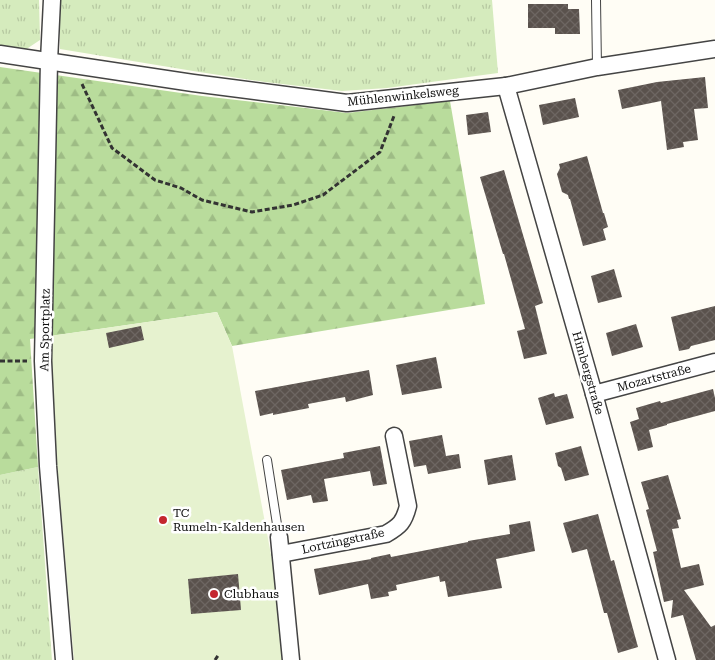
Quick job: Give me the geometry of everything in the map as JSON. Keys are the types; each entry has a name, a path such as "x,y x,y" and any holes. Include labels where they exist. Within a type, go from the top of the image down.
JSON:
{"street":[{"name":"Am Sportplatz","path":"52,0 43,362 48,466 64,660"},
{"name":"Mühlenwinkelsweg","path":"0,54 193,83 347,103 506,86 597,67 715,49"},
{"name":"Himbergstraße","path":"506,86 594,394 667,660"},
{"name":"Mozartstraße","path":"594,394 715,362"},
{"name":"Lortzingstraße","path":"281,554 386,534 399,526 408,506 394,436"},
{"path":"279,537 291,660"}],"lane":[{"path":"596,0 597,67"},
{"path":"267,460 279,537"}],"path":[{"path":"70,64 84,87 112,148 155,180 181,188 202,200 252,212 293,204 323,195 380,152 393,117 407,96"},
{"path":"0,361 43,362"},
{"path":"215,660 220,654"}],"green space":[{"path":"0,0 39,0 40,40 25,50 0,47"},
{"path":"60,0 492,0 498,73 387,88 342,91 265,82 60,49"},
{"path":"0,67 202,96 347,113 450,101 485,304 232,346 217,312 30,339 38,467 0,475"},
{"name":"TC Rumeln-Kaldenhausen","path":"217,312 232,346 272,560 284,660 74,660 49,370 50,336"},
{"path":"38,467 52,660 0,660 0,475"}],"building":[{"path":"528,4 568,4 568,9 579,9 580,34 555,34 555,28 528,28"},
{"path":"705,77 708,108 694,109 698,140 683,142 684,147 667,150 661,101 622,109 618,90 657,82"},
{"path":"575,98 579,117 543,125 539,105"},
{"path":"488,112 491,132 468,135 466,115"},
{"path":"587,156 608,227 603,229 606,240 583,246 570,199 568,195 562,192 557,174 560,168 559,164"},
{"path":"504,170 543,303 535,306 547,354 524,359 517,331 525,329 480,177"},
{"path":"614,269 622,297 598,303 591,276"},
{"path":"715,306 715,340 679,351 671,317"},
{"path":"636,324 643,347 612,356 606,333"},
{"path":"141,326 144,340 109,348 106,333"},
{"path":"436,357 442,388 402,395 396,365"},
{"path":"369,370 373,395 346,402 345,397 308,404 309,408 260,416 255,391"},
{"path":"713,389 715,411 649,430 653,447 638,451 630,422 639,419 636,408"},
{"path":"554,393 555,397 567,394 574,418 546,425 538,398"},
{"path":"442,435 446,456 459,454 461,468 428,474 426,465 414,467 409,441"},
{"path":"380,446 387,484 373,486 370,471 324,479 328,501 313,503 311,495 287,500 281,470 344,458 343,453"},
{"path":"581,446 589,475 565,481 561,468 558,466 555,453"},
{"path":"512,455 516,480 488,485 484,460"},
{"path":"668,475 681,519 677,520 679,528 672,529 681,568 699,564 704,585 684,590 711,627 715,625 715,660 696,660 683,615 671,618 673,600 664,602 653,552 657,551 646,510 649,509 641,482"},
{"path":"598,514 611,561 614,560 638,647 618,653 607,613 604,613 587,549 572,553 563,523"},
{"path":"530,521 535,551 496,559 502,588 448,597 445,581 440,582 439,576 396,585 397,590 388,592 389,596 371,599 368,584 319,595 314,569 390,554 391,557 510,534 509,525"},
{"name":"Clubhaus","path":"238,574 241,610 191,614 188,579"}],"place":[{"name":"TC Rumeln-Kaldenhausen","path":"163,520"},
{"name":"Clubhaus","path":"214,594"}]}
